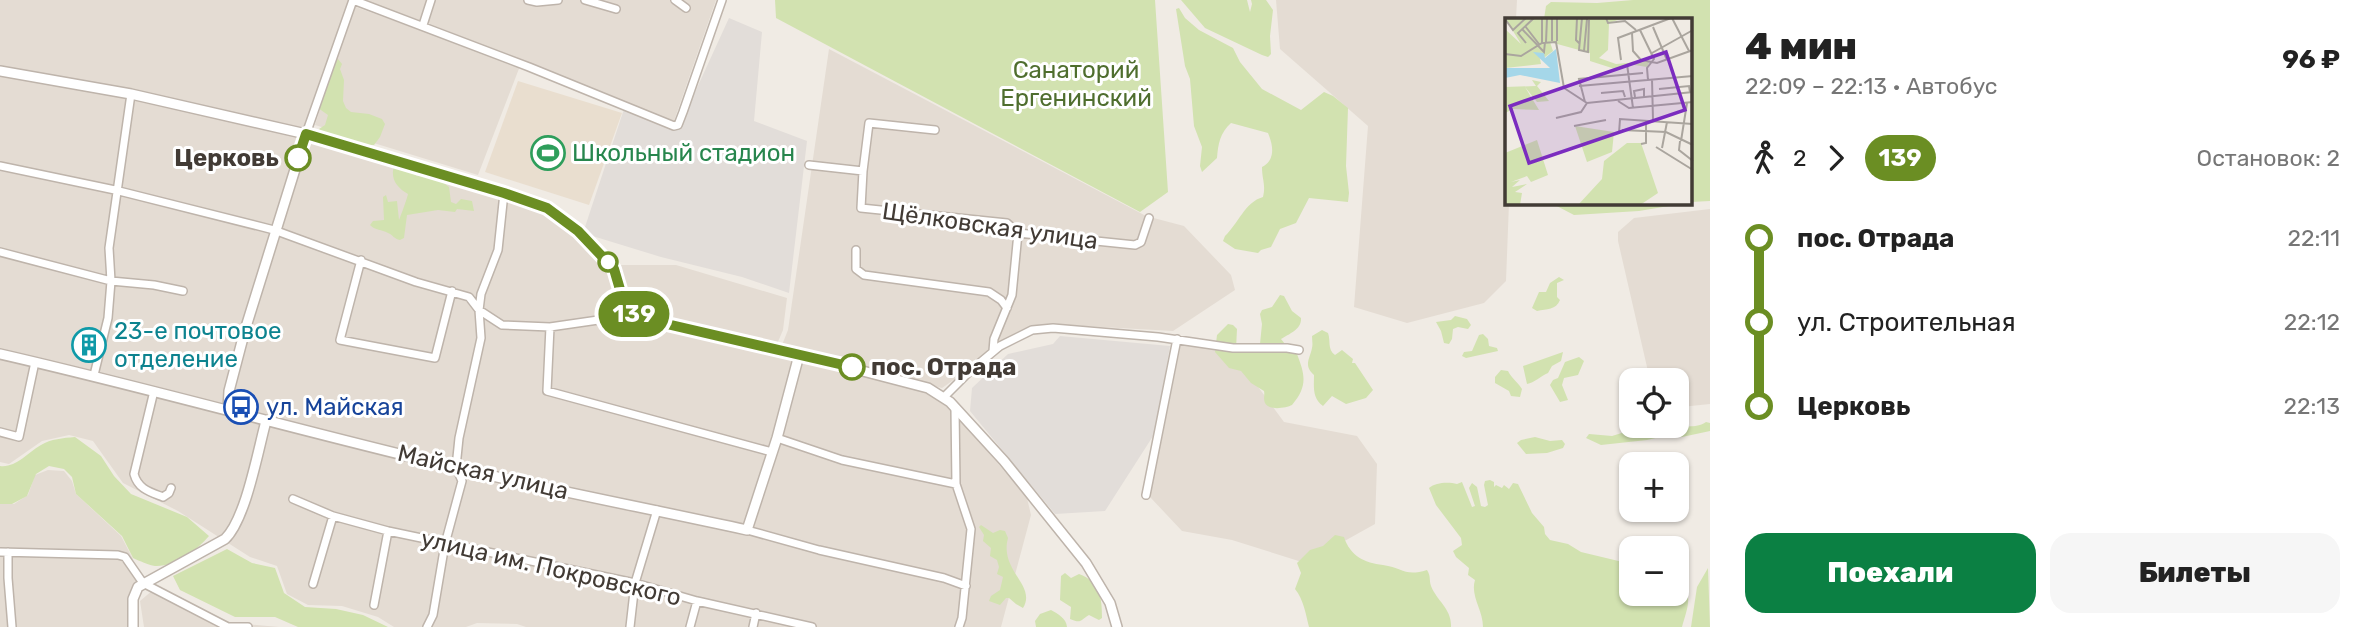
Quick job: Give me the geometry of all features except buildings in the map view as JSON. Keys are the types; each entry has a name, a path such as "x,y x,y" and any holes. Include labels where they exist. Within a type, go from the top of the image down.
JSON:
{"street":[{"path":"228,410 229,391 274,230 353,0 678,125 722,0"},
{"path":"423,25 431,0"},
{"path":"528,0 558,0"},
{"path":"586,0 616,9"},
{"path":"675,0 686,8"},
{"path":"0,71 131,94 306,134 504,193 547,208 595,247 614,269 628,310 641,318 920,385 944,397 1004,461 1086,562 1110,603 1117,627"},
{"path":"94,375 108,318 111,281 109,248 115,190 131,94"},
{"path":"863,171 869,122 935,131"},
{"name":"Щёлковская улица","path":"809,165 863,171 861,208 1007,223 1018,233 1135,245 1141,242 1149,218"},
{"path":"0,166 115,190 274,230 416,282 469,297 479,310 502,325 550,327 612,318 628,310"},
{"path":"427,627 433,615 445,545 462,481 456,467 459,438 481,338 481,294 498,250 504,193"},
{"path":"993,351 994,340 1012,295 1018,233"},
{"path":"856,250 856,269 864,275 989,292 1007,308"},
{"path":"0,252 111,281 183,291"},
{"path":"361,260 340,340 435,358 452,291"},
{"path":"550,327 547,391 772,452"},
{"path":"944,397 993,351 1023,333 1053,328 1234,348 1299,350"},
{"path":"1146,495 1177,340"},
{"name":"Майская улица","path":"0,354 94,375 266,421 456,467 747,530 819,550 944,578 966,586"},
{"path":"747,530 777,438 799,355"},
{"path":"0,432 19,437 35,362"},
{"path":"154,391 134,474 140,486 148,492 163,497 169,493 170,488"},
{"path":"955,408 956,484 971,529 959,627"},
{"path":"134,627 133,599 138,587 232,533 249,485 266,421"},
{"path":"777,438 842,460 956,484"},
{"name":"улица им. Покровского","path":"293,499 333,516 388,531 635,583 697,601 812,627"},
{"path":"630,627 635,583 657,510"},
{"path":"313,584 333,516"},
{"path":"374,605 388,531"},
{"path":"12,627 4,552 125,557 143,583 228,627 248,627"},
{"path":"690,627 697,601"},
{"path":"753,627 756,614"}],"shaded area":[{"path":"0,0 350,0 302,136 545,209 608,262 626,305 654,322 929,389 946,402 1027,498 1031,515 1001,627 526,627 517,624 477,623 466,627 394,627 378,617 342,606 308,605 287,594 277,566 250,557 178,511 123,483 93,441 69,435 42,441 9,464 0,462"},
{"path":"362,0 716,0 674,121 433,25"},
{"path":"1276,0 1517,0 1516,18 1505,18 1505,205 1509,205 1506,281 1484,303 1407,323 1354,307 1368,126 1280,49"},
{"path":"353,6 520,66 478,175 315,125"},
{"path":"729,18 762,32 754,121 807,141 789,293 742,277 661,257 586,234 584,230 624,109 680,125"},
{"path":"829,49 1146,216 1184,226 1231,275 1235,290 1173,331 1048,324 1028,328 942,388 782,345 788,330"},
{"path":"518,81 622,113 589,205 485,172"},
{"path":"1710,209 1710,404 1689,406 1689,368 1647,368 1618,241 1618,232 1634,218"},
{"path":"616,265 676,265 787,298 783,330 777,344 661,319 634,307"},
{"path":"1060,336 1170,346 1155,433 1105,511 1055,514 970,411 972,388 1008,354 1053,344"},
{"path":"1181,344 1231,350 1284,422 1357,436 1377,464 1375,524 1305,563 1232,540 1182,531 1150,497"},
{"path":"48,470 64,471 72,481 76,494 121,536 133,559 121,559 137,582 136,627 0,627 0,504 14,504 28,495 35,475"},
{"path":"153,590 232,623 279,627 144,627 140,601"}],"green space":[{"name":"Санаторий Ергенинский","path":"775,0 1155,0 1168,192 1140,212 776,18"},
{"path":"1181,0 1247,0 1250,12 1251,0 1266,0 1273,10 1271,54 1268,57 1262,55 1205,28"},
{"path":"1710,0 1710,201 1692,202 1692,18 1544,18 1546,6 1551,2"},
{"path":"1179,8 1185,18 1199,30 1233,48 1240,62 1262,89 1301,110 1324,92 1348,108 1348,202 1309,198 1296,223 1280,229 1271,247 1258,253 1235,249 1223,241 1246,208 1263,197 1262,167 1270,160 1270,138 1268,133 1231,123 1220,139 1217,158 1202,172 1202,147 1194,126 1190,79 1185,66 1176,9"},
{"path":"338,59 342,64 340,69 344,80 343,101 346,108 351,112 382,119 385,124 374,145 361,148 325,137 319,129 325,125 328,115 318,108 332,64"},
{"name":"Школьный стадион","path":"536,142 563,150 559,164 532,156"},
{"path":"394,166 407,169 417,176 433,175 449,187 451,202 456,204 461,199 472,201 474,211 438,210 407,215 404,238 400,240 374,228 370,225 373,221 384,220 383,197 386,195 388,202 397,201 399,220 408,194 394,179"},
{"path":"1555,205 1675,205 1639,211 1574,215"},
{"path":"1559,277 1564,280 1557,283 1557,297 1560,300 1558,303 1548,309 1537,311 1532,308 1539,292 1546,292 1550,283"},
{"path":"1280,295 1284,296 1292,311 1301,318 1301,322 1294,331 1281,339 1285,344 1282,346 1260,344 1260,314 1262,310 1272,307"},
{"path":"1455,316 1467,319 1471,325 1468,329 1453,329 1449,344 1444,343 1436,322 1451,320"},
{"path":"1228,324 1237,329 1236,349 1297,354 1302,368 1303,386 1292,405 1278,408 1267,406 1264,402 1264,391 1251,383 1241,371 1229,368 1215,352 1217,335"},
{"path":"1322,330 1328,333 1330,348 1335,355 1342,350 1353,359 1352,363 1355,363 1373,390 1366,398 1346,404 1332,396 1323,406 1317,399 1314,392 1314,375 1308,362 1312,336"},
{"path":"1483,334 1488,339 1489,346 1497,348 1498,351 1466,358 1462,356 1464,352 1472,351 1479,335"},
{"path":"1563,352 1561,361 1552,366 1548,373 1527,384 1523,366"},
{"path":"1579,357 1584,361 1578,375 1564,378 1562,385 1568,400 1560,402 1550,385 1558,378 1565,362"},
{"path":"1501,370 1508,371 1520,386 1520,397 1511,396 1509,391 1495,383 1495,377"},
{"path":"1710,423 1710,431 1689,436 1689,426"},
{"path":"1589,434 1612,436 1619,434 1619,438 1655,438 1601,445 1586,438"},
{"path":"75,437 101,456 114,476 131,494 187,517 209,536 192,552 170,564 155,566 133,558 122,536 76,494 72,477 64,469 49,466 36,474 27,496 12,504 0,504 0,466 11,465 49,441"},
{"path":"1535,437 1550,441 1562,440 1565,444 1563,448 1547,453 1526,454 1517,443"},
{"path":"1485,481 1494,482 1494,487 1496,485 1502,488 1504,485 1509,489 1513,483 1518,484 1532,513 1544,527 1550,540 1568,544 1581,552 1619,561 1619,606 1687,606 1682,627 1483,627 1474,592 1475,580 1468,575 1469,568 1453,551 1462,545 1461,538 1436,505 1429,488 1439,484 1462,482 1472,507 1475,506 1469,488 1472,483 1477,487 1481,506 1485,507 1488,505"},
{"path":"981,525 993,533 1005,531 1009,560 1025,592 1023,608 1009,598 1000,605 989,601 991,596 1000,590 1003,577 997,574 997,560 990,556 991,548 983,541 984,535 979,527"},
{"path":"1335,535 1344,537 1354,554 1364,560 1409,572 1427,570 1431,586 1447,610 1451,627 1309,627 1303,603 1295,589 1301,573 1297,563 1310,550 1323,546"},
{"path":"227,549 252,563 275,568 284,593 305,607 336,609 363,615 388,627 298,627 275,617 235,617 180,590 173,576"},
{"path":"1708,568 1710,627 1691,627 1697,587"},
{"path":"1065,573 1071,578 1079,574 1096,586 1102,618 1099,620 1089,615 1079,621 1070,619 1071,607 1060,600 1061,576"},
{"path":"1051,610 1063,619 1067,627 1036,627 1035,621 1040,614"}],"bus line":[{"name":"139","path":"298,158 306,134 547,208 578,231 614,269 624,303 628,310 641,318 852,367"}],"place":[{"name":"Школьный стадион","path":"548,153"},
{"name":"Церковь","path":"298,158"},
{"name":"23-е почтовое отделение","path":"89,345"},
{"name":"пос. Отрада","path":"852,367"},
{"name":"ул. Майская","path":"241,407"}]}
